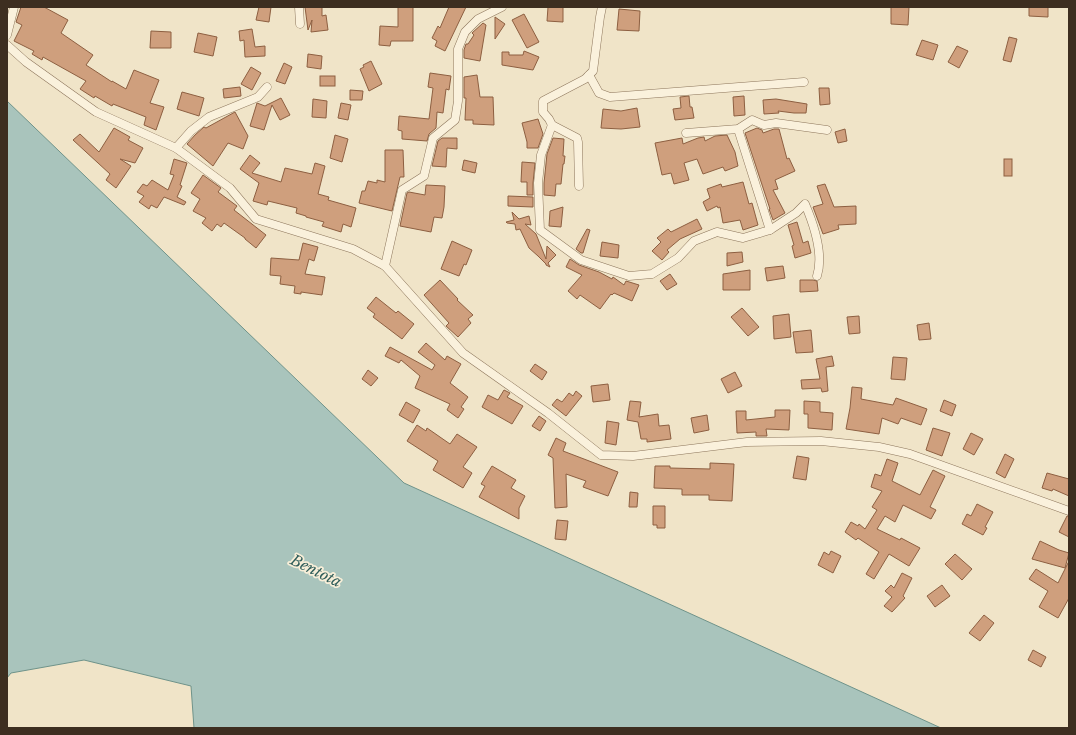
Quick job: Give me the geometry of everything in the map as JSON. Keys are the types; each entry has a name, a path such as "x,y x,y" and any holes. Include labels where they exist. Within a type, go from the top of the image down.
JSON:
{"street":[{"path":"7,35 14,7"},
{"path":"299,7 300,24"},
{"path":"385,266 402,190 424,176 433,138 455,120 458,100 458,50 465,32 478,19 502,7"},
{"path":"579,186 577,138 552,125 543,112 543,101 584,79 593,71 602,7"},
{"path":"7,45 26,62 96,112 176,148 230,188 256,219 353,249 385,266 463,353 548,413 601,455 633,456 747,442 821,441 878,446 910,454 1069,511"},
{"path":"589,75 599,93 610,97 804,82"},
{"path":"176,148 191,131 209,117 258,97 267,87"},
{"path":"686,133 738,129 752,120 764,125 776,123 827,130"},
{"path":"552,125 541,155 540,162 538,183 540,230 581,260 629,276 652,274 678,258 694,241 717,232 744,238 770,230 796,213 805,204 817,237 820,267 817,276"},
{"path":"738,129 770,230"}],"water":[{"name":"Bentota","path":"7,101 404,483 941,728 194,728 191,686 84,660 11,673 7,678"}],"building":[{"path":"21,7 44,7 68,20 61,33 93,55 86,65 112,82 126,89 134,70 159,80 150,103 164,107 156,130 144,125 146,117 113,104 112,106 95,96 94,98 80,89 86,81 43,57 42,60 32,54 34,51 14,41 22,25 16,22"},
{"path":"259,7 271,7 269,22 256,20"},
{"path":"305,7 322,7 322,16 326,15 328,30 311,32 312,20 308,30"},
{"path":"398,7 413,7 413,41 391,41 390,46 379,45 380,26 398,27"},
{"path":"449,7 466,7 445,51 435,46 437,41 432,38 438,26 440,28"},
{"path":"548,7 563,7 563,22 547,21"},
{"path":"891,7 909,7 908,25 891,24"},
{"path":"1029,7 1048,7 1048,17 1029,16"},
{"path":"619,9 640,11 639,31 617,30"},
{"path":"524,14 539,42 527,48 512,20"},
{"path":"495,17 505,24 495,39"},
{"path":"483,23 486,25 480,61 464,58 466,44 468,44 474,35 472,33"},
{"path":"252,29 255,47 265,46 265,56 245,57 244,40 240,41 239,31"},
{"path":"151,31 171,32 171,48 150,48"},
{"path":"198,33 217,37 213,56 194,52"},
{"path":"1009,37 1017,39 1011,62 1003,60"},
{"path":"922,40 938,45 933,60 916,55"},
{"path":"957,46 968,51 959,68 948,62"},
{"path":"524,51 539,57 533,70 502,65 502,52 509,52 509,55 523,55"},
{"path":"308,54 322,56 321,69 307,67"},
{"path":"371,61 382,84 369,91 360,69 364,67 363,65"},
{"path":"284,63 292,67 285,84 276,81"},
{"path":"251,67 261,73 252,90 241,84"},
{"path":"430,73 451,76 449,90 446,89 443,113 437,112 436,128 429,134 427,141 402,139 402,131 398,130 399,116 429,119 433,88 428,87"},
{"path":"477,75 480,97 493,97 494,125 473,124 473,120 465,120 466,98 464,98 464,77"},
{"path":"320,76 335,76 335,86 320,86"},
{"path":"240,87 241,96 224,98 223,89"},
{"path":"819,88 829,88 830,104 820,105"},
{"path":"350,90 363,91 362,100 350,100"},
{"path":"182,92 204,98 199,116 177,109"},
{"path":"689,96 690,107 692,107 694,118 675,120 673,109 681,108 680,97"},
{"path":"744,96 745,115 734,116 733,97"},
{"path":"281,98 290,115 280,120 272,105 264,130 250,126 257,103 265,106"},
{"path":"313,99 327,101 326,118 312,117"},
{"path":"776,99 807,104 806,113 778,111 779,113 764,114 763,100"},
{"path":"341,103 351,105 348,120 338,118"},
{"path":"637,108 640,127 621,129 601,128 603,109 621,111"},
{"path":"235,112 248,136 243,149 228,143 213,166 187,144 204,127 206,128"},
{"path":"538,119 543,134 538,148 527,148 522,123"},
{"path":"114,128 130,137 128,140 143,148 135,163 120,159 131,166 116,188 106,180 110,174 73,140 80,134 99,152"},
{"path":"757,128 762,130 763,133 774,129 779,129 787,159 789,158 795,171 775,180 778,189 773,190 785,213 773,220 745,133"},
{"path":"845,129 847,141 838,143 835,132"},
{"path":"335,135 348,139 342,162 330,158"},
{"path":"727,135 735,152 738,166 725,171 723,167 703,174 697,159 684,163 689,180 674,184 671,173 662,175 655,143 682,138 683,144 698,138 704,137 705,141 715,136"},
{"path":"442,138 457,138 457,149 447,148 446,167 432,166 438,141"},
{"path":"553,138 564,139 563,156 565,156 561,184 556,184 555,196 544,195 547,154"},
{"path":"385,150 403,150 404,177 400,177 392,211 359,203 362,191 365,191 368,181 377,183 377,180 385,182"},
{"path":"250,155 260,163 252,173 281,182 285,168 312,174 315,163 325,166 318,194 329,197 328,200 356,208 351,227 343,224 341,232 322,226 324,222 296,213 297,208 268,201 267,205 253,201 259,183 240,169"},
{"path":"174,159 187,163 180,185 182,186 177,197 186,202 184,205 164,197 157,208 151,205 149,209 139,202 144,196 137,192 143,184 147,186 152,180 168,190 174,175 170,174"},
{"path":"1004,159 1012,159 1012,176 1004,176"},
{"path":"464,160 477,163 475,173 462,170"},
{"path":"522,162 535,163 533,195 527,195 527,182 521,182"},
{"path":"203,175 221,188 218,192 237,206 234,210 266,235 256,248 224,223 221,227 217,224 212,231 202,223 206,218 193,211 200,199 191,193"},
{"path":"743,182 749,204 752,203 758,225 743,230 740,220 723,223 720,207 718,208 717,206 707,211 703,202 710,198 707,189 721,184 722,187"},
{"path":"825,184 834,207 856,206 856,224 838,225 839,229 823,234 813,207 823,204 817,186"},
{"path":"426,185 445,186 442,218 434,217 431,232 400,226 407,193 409,192 425,195"},
{"path":"508,196 533,197 533,207 508,206"},
{"path":"563,207 561,227 549,226 550,211"},
{"path":"512,212 519,219 529,216 531,225 525,224 536,234 546,259 547,246 556,255 548,263 550,267 546,265 529,248 520,229 516,230 515,224 506,222 514,220"},
{"path":"697,219 702,229 680,239 667,250 669,252 662,260 652,251 661,242 657,238 668,229 671,232"},
{"path":"797,222 803,243 808,241 811,253 795,258 792,246 794,245 788,225"},
{"path":"587,229 590,230 583,253 581,253 576,249"},
{"path":"452,241 472,250 466,265 464,264 459,276 441,269"},
{"path":"602,242 619,245 618,258 600,256"},
{"path":"303,243 318,247 314,261 309,259 305,274 325,277 322,295 301,292 301,294 294,293 295,286 280,284 281,276 270,275 271,258 299,260"},
{"path":"742,252 743,262 727,266 727,253"},
{"path":"570,259 579,265 599,272 612,279 613,277 624,285 626,281 639,285 632,301 614,293 612,295 611,294 600,309 580,295 577,299 568,291 582,275 566,267"},
{"path":"783,266 785,278 767,281 765,268"},
{"path":"750,270 750,290 723,290 723,274"},
{"path":"670,274 677,284 667,290 660,281"},
{"path":"440,280 458,299 457,300 473,315 468,319 471,323 458,337 446,326 449,323 424,295"},
{"path":"800,280 817,281 818,291 800,292"},
{"path":"376,297 396,313 398,311 414,324 402,339 373,317 375,314 367,308"},
{"path":"742,308 759,327 748,336 731,317"},
{"path":"789,314 791,337 774,339 773,316"},
{"path":"859,316 860,333 849,334 847,317"},
{"path":"929,323 931,339 919,340 917,325"},
{"path":"811,330 813,352 796,353 793,332"},
{"path":"426,343 445,360 447,356 461,364 450,383 468,397 461,407 464,409 458,418 447,410 450,404 415,388 420,376 401,360 399,363 385,356 390,347 432,370 435,365 418,352"},
{"path":"832,356 834,366 826,367 828,391 822,392 821,388 802,389 801,380 820,379 816,359"},
{"path":"893,357 907,358 905,380 891,379"},
{"path":"535,364 547,372 542,380 530,371"},
{"path":"368,370 378,378 371,386 362,379"},
{"path":"735,372 742,386 728,393 721,379"},
{"path":"608,384 610,400 593,402 591,386"},
{"path":"852,387 862,388 861,399 893,405 896,398 927,409 921,425 901,418 898,424 882,418 879,434 846,429"},
{"path":"504,390 510,393 507,397 523,406 512,424 482,407 488,395 498,400"},
{"path":"576,391 582,396 566,416 552,405 557,399 562,402 569,393 573,396"},
{"path":"944,400 956,405 952,416 940,411"},
{"path":"630,401 641,402 639,417 658,414 659,426 669,425 671,439 647,442 647,439 641,439 638,422 627,420"},
{"path":"804,401 820,402 820,412 833,413 832,430 808,428 808,414 804,414"},
{"path":"406,402 420,410 413,423 399,415"},
{"path":"775,410 790,410 789,430 766,429 767,436 756,436 756,432 737,433 736,411 746,411 746,420 775,417"},
{"path":"707,415 709,430 694,433 691,418"},
{"path":"539,416 546,421 540,431 532,426"},
{"path":"607,421 619,423 616,445 605,443"},
{"path":"417,425 426,431 427,428 450,444 457,434 477,447 463,467 472,473 463,488 433,470 438,461 407,441"},
{"path":"933,428 950,433 942,456 926,450"},
{"path":"971,433 983,439 974,455 963,449"},
{"path":"556,438 566,443 563,451 618,472 608,496 583,487 586,481 566,474 567,507 555,508 553,458 548,455"},
{"path":"1005,454 1014,459 1005,478 996,473"},
{"path":"797,456 809,458 806,480 793,478"},
{"path":"887,459 898,463 892,481 920,495 933,470 945,476 930,507 936,510 931,519 903,505 895,522 885,516 877,529 900,540 901,538 920,548 909,566 889,554 874,579 866,574 879,552 858,538 856,540 845,532 851,522 858,526 859,524 865,529 877,510 872,507 882,491 871,487 875,474 881,476"},
{"path":"710,463 734,464 732,501 709,500 709,495 682,495 682,489 654,488 655,466 710,469"},
{"path":"492,466 516,480 511,488 525,496 519,508 519,519 479,497 485,486 481,484"},
{"path":"1047,473 1069,479 1069,496 1053,489 1052,491 1042,488"},
{"path":"630,492 638,493 637,507 629,507"},
{"path":"977,504 993,512 985,527 987,528 983,535 962,524 967,514 971,516"},
{"path":"653,506 665,506 665,528 657,528 657,525 653,525"},
{"path":"1067,516 1069,516 1069,537 1059,532"},
{"path":"557,520 568,521 566,540 555,539"},
{"path":"1040,541 1069,553 1065,568 1032,559"},
{"path":"831,551 841,556 833,573 818,565 824,552 829,555"},
{"path":"955,554 972,569 962,580 945,564"},
{"path":"1069,561 1069,598 1058,618 1039,607 1048,591 1029,579 1036,569 1058,583"},
{"path":"902,573 912,578 903,596 905,598 892,612 884,606 892,597 885,591 891,585 894,588"},
{"path":"942,585 950,596 935,607 927,596"},
{"path":"984,615 994,623 980,641 969,633"},
{"path":"1033,650 1046,657 1041,667 1028,660"}]}
